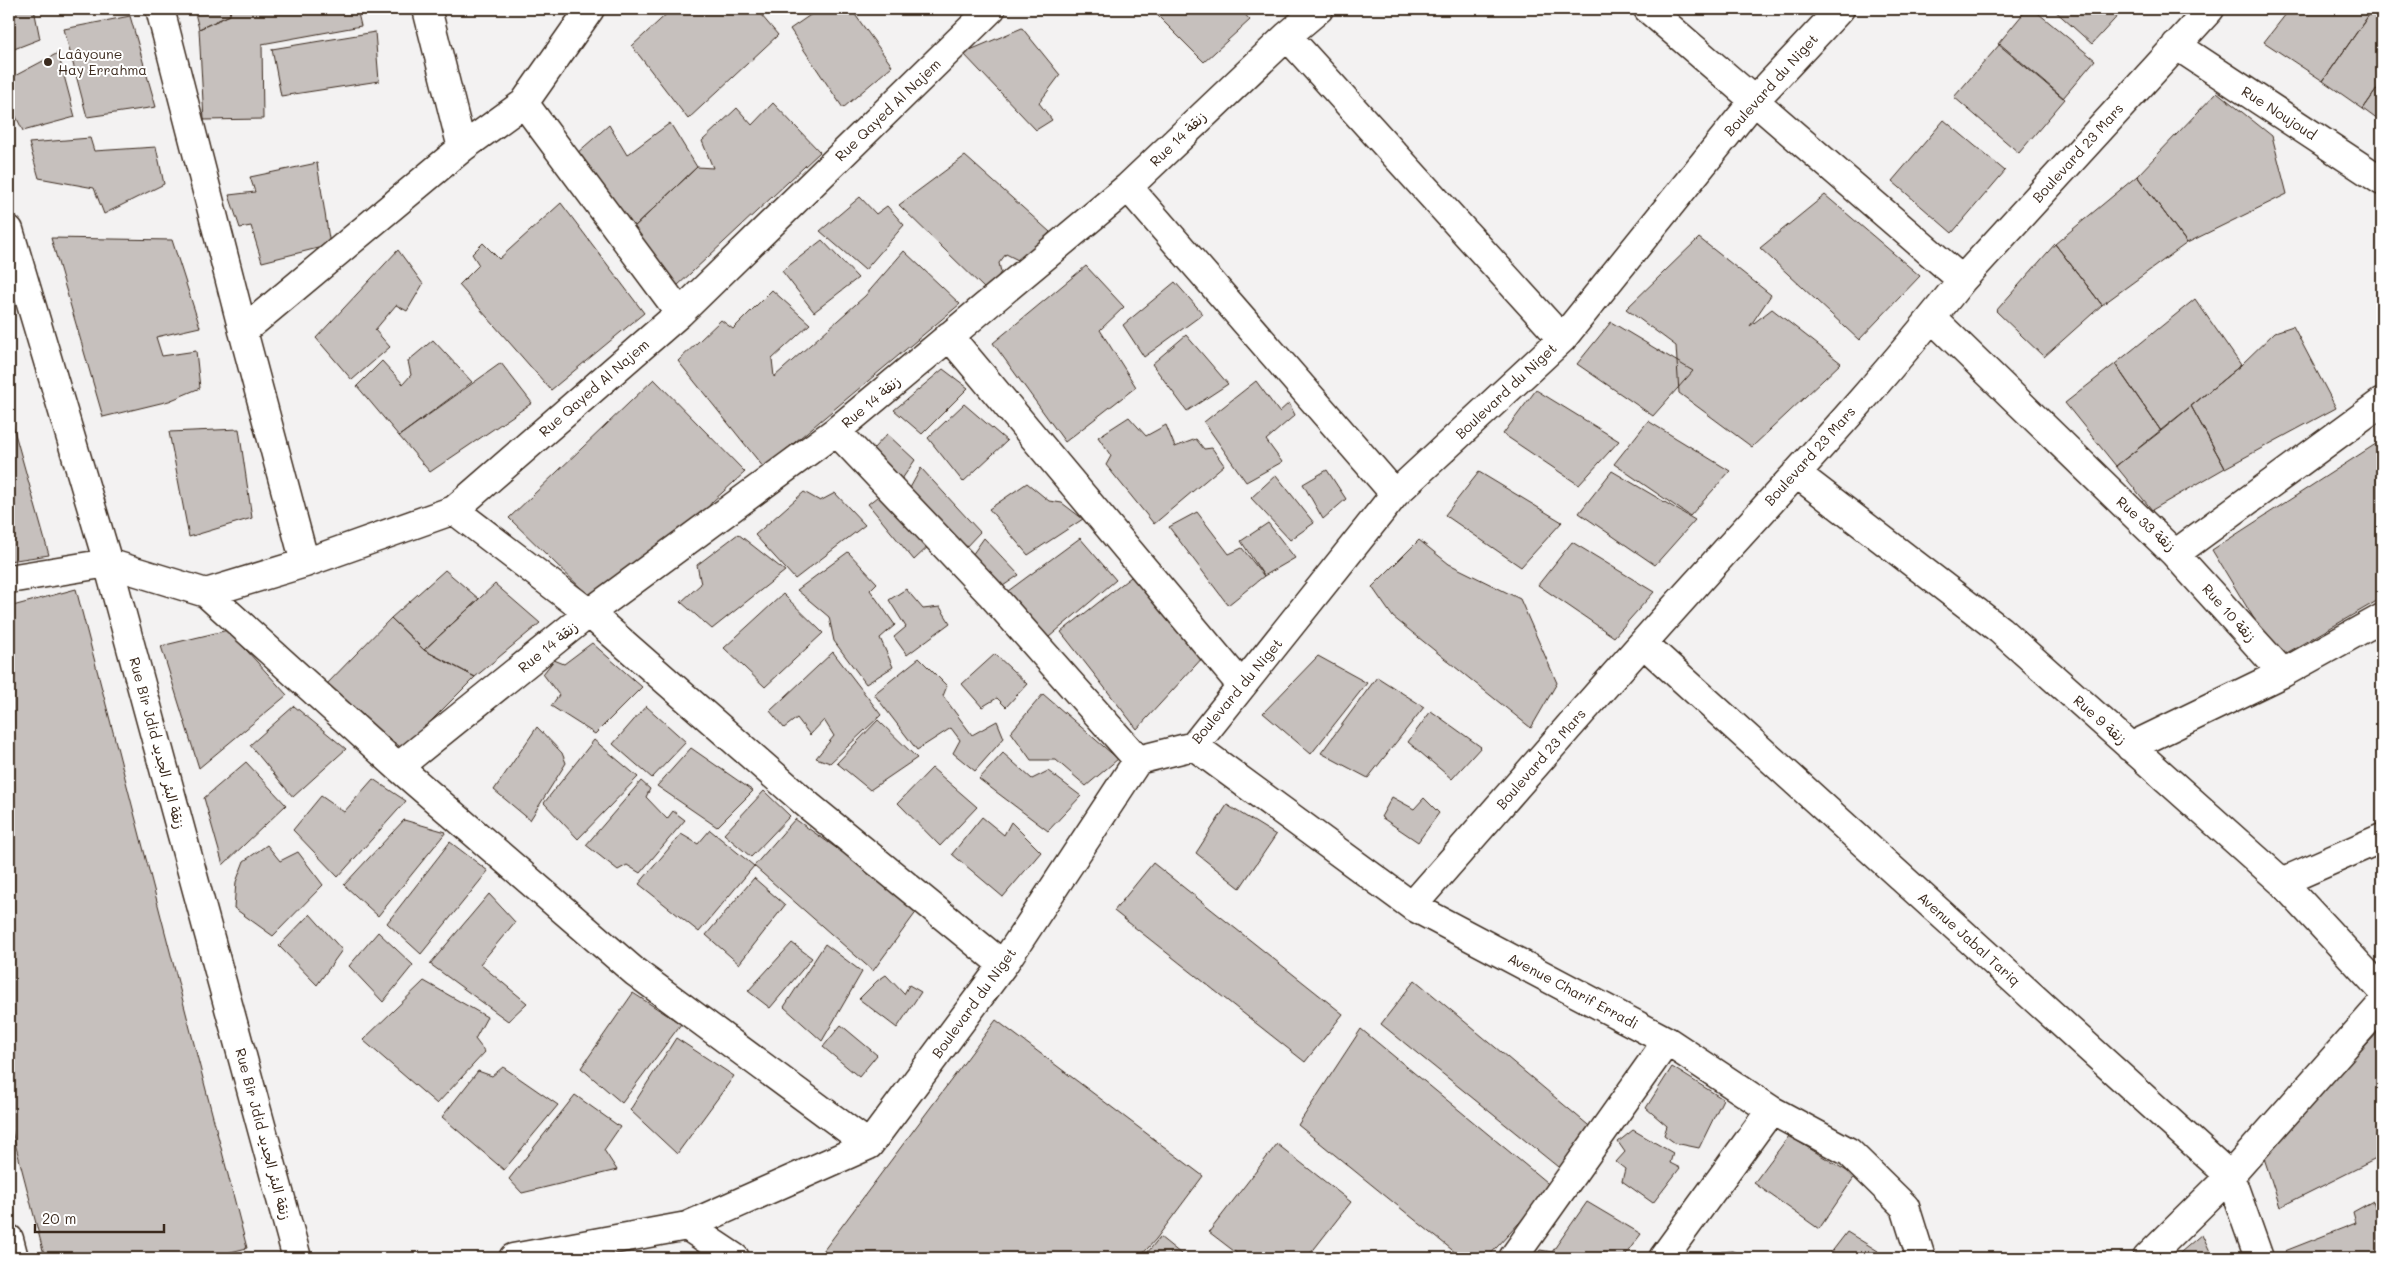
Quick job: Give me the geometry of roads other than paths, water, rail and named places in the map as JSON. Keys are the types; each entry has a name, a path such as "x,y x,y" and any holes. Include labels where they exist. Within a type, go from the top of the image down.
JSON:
{"street":[{"path":"160,9 242,331 306,563"},
{"path":"427,9 462,148"},
{"path":"242,331 462,148 524,103 590,9"},
{"name":"Rue Qayed Al Najem","path":"206,593 306,563 454,510 680,313 991,9"},
{"name":"Rue 14 زنقة","path":"398,767 589,613 836,431 1128,188 1287,36 1319,9"},
{"path":"1648,9 1753,102 1962,280"},
{"name":"Boulevard du Niget","path":"513,1258 687,1226 870,1145 1003,965 1138,760 1194,746 1395,494 1562,339 1753,102 1840,9"},
{"name":"Boulevard 23 Mars","path":"1412,906 1643,643 1796,473 1932,318 1962,280 2210,9"},
{"path":"1287,36 1562,339"},
{"name":"Rue Noujoud","path":"2176,45 2382,181"},
{"path":"524,103 680,313"},
{"path":"1128,188 1395,494"},
{"name":"Rue Bir Jdid زنقة البئر الجديد","path":"9,230 108,563 297,1258"},
{"name":"Rue 33 زنقة","path":"1932,318 2175,554 2382,402"},
{"path":"949,336 1242,686"},
{"path":"836,431 990,593 1138,760"},
{"name":"Rue 9 زنقة","path":"1796,473 2000,630 2282,882 2382,990"},
{"path":"454,510 589,613 810,806 1003,965"},
{"name":"Rue 10 زنقة","path":"2175,554 2283,673"},
{"path":"9,579 108,563 206,593 398,767 635,972 870,1145"},
{"path":"2130,747 2283,673 2382,618"},
{"name":"Avenue Jabal Tariq","path":"1643,643 2230,1176 2259,1258"},
{"name":"Avenue Charif Erradi","path":"1194,746 1412,906 1667,1041 1771,1110 1849,1152 1905,1207 1921,1258"},
{"path":"2282,882 2382,838"},
{"path":"2146,1258 2230,1176 2382,1004"},
{"path":"1513,1258 1667,1041"},
{"path":"1663,1258 1771,1110"},
{"path":"687,1226 735,1258"},
{"path":"9,1239 14,1258"}],"place":[{"name":"Laâyoune Hay Errahma","path":"48,62"}]}
